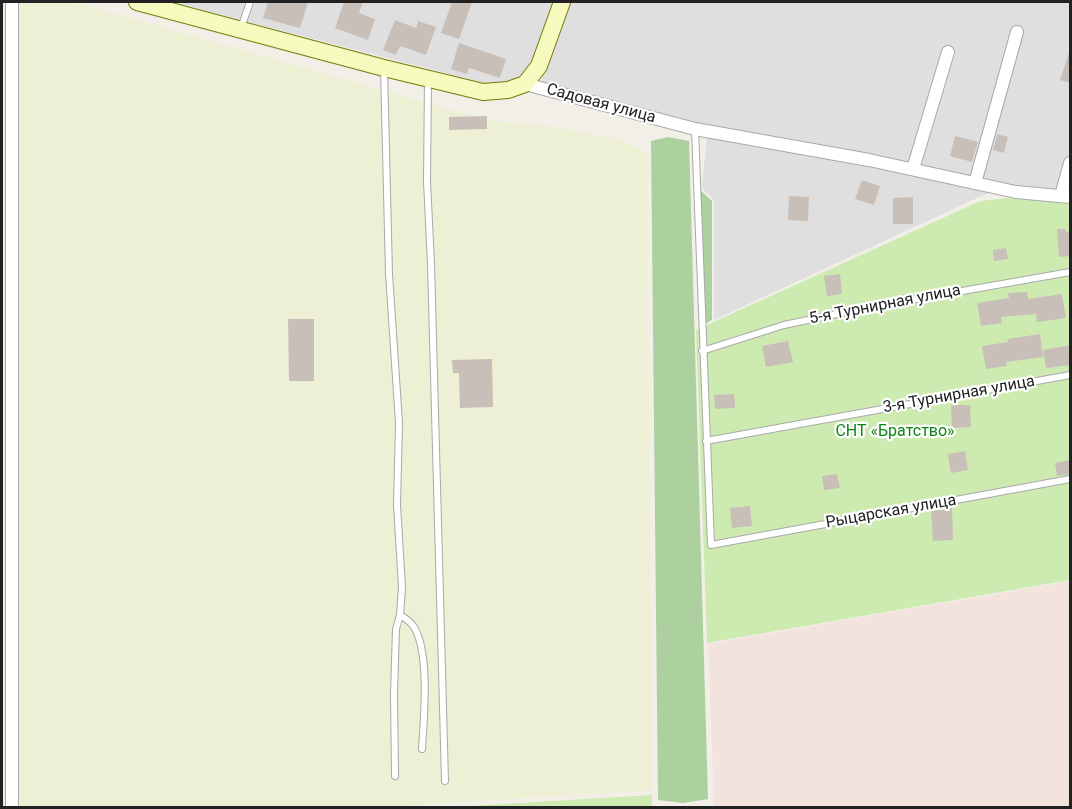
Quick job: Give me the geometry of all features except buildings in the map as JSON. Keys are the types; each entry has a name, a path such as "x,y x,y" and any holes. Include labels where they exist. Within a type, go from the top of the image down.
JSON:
{"street":[{"path":"12,2 12,807"},
{"name":"Садовая улица","path":"137,2 483,92 508,90 525,84 695,129 913,169 1016,192 1066,197"},
{"path":"525,84 540,66 562,2"},
{"path":"975,183 1017,32"},
{"path":"913,169 948,52"},
{"path":"1066,197 1071,163"}],"lane":[{"path":"241,29 250,2"},
{"path":"384,68 389,274 399,423 397,506 402,587 400,615 396,629 393,694 395,776"},
{"path":"428,78 427,181 445,781"},
{"path":"695,129 706,441"},
{"name":"5-я Турнирная улица","path":"702,351 784,325 860,309 1071,272"},
{"name":"3-я Турнирная улица","path":"706,441 1071,375"},
{"name":"Рыцарская улица","path":"706,441 711,545 1071,479"},
{"path":"400,615 413,625 421,642 424,688 423,749"}],"shaded area":[{"path":"171,2 557,2 534,61 521,77 507,82 484,83"},
{"path":"569,2 1070,2 1070,193 1015,187 700,125 540,84"},
{"path":"707,135 868,163 990,192 714,320 714,200 702,188"},
{"path":"1070,581 1070,807 714,807 708,644"}],"green space":[{"path":"2,2 74,2 487,120 549,126 619,139 647,152 652,790 371,808 2,808"},
{"path":"668,137 689,141 708,799 683,803 658,800 651,141"},
{"path":"700,190 712,201 712,320 703,325"},
{"name":"СНТ «Братство»","path":"1008,198 1070,202 1070,580 707,643 696,330 980,201"},
{"path":"652,795 652,807 453,807"}]}
